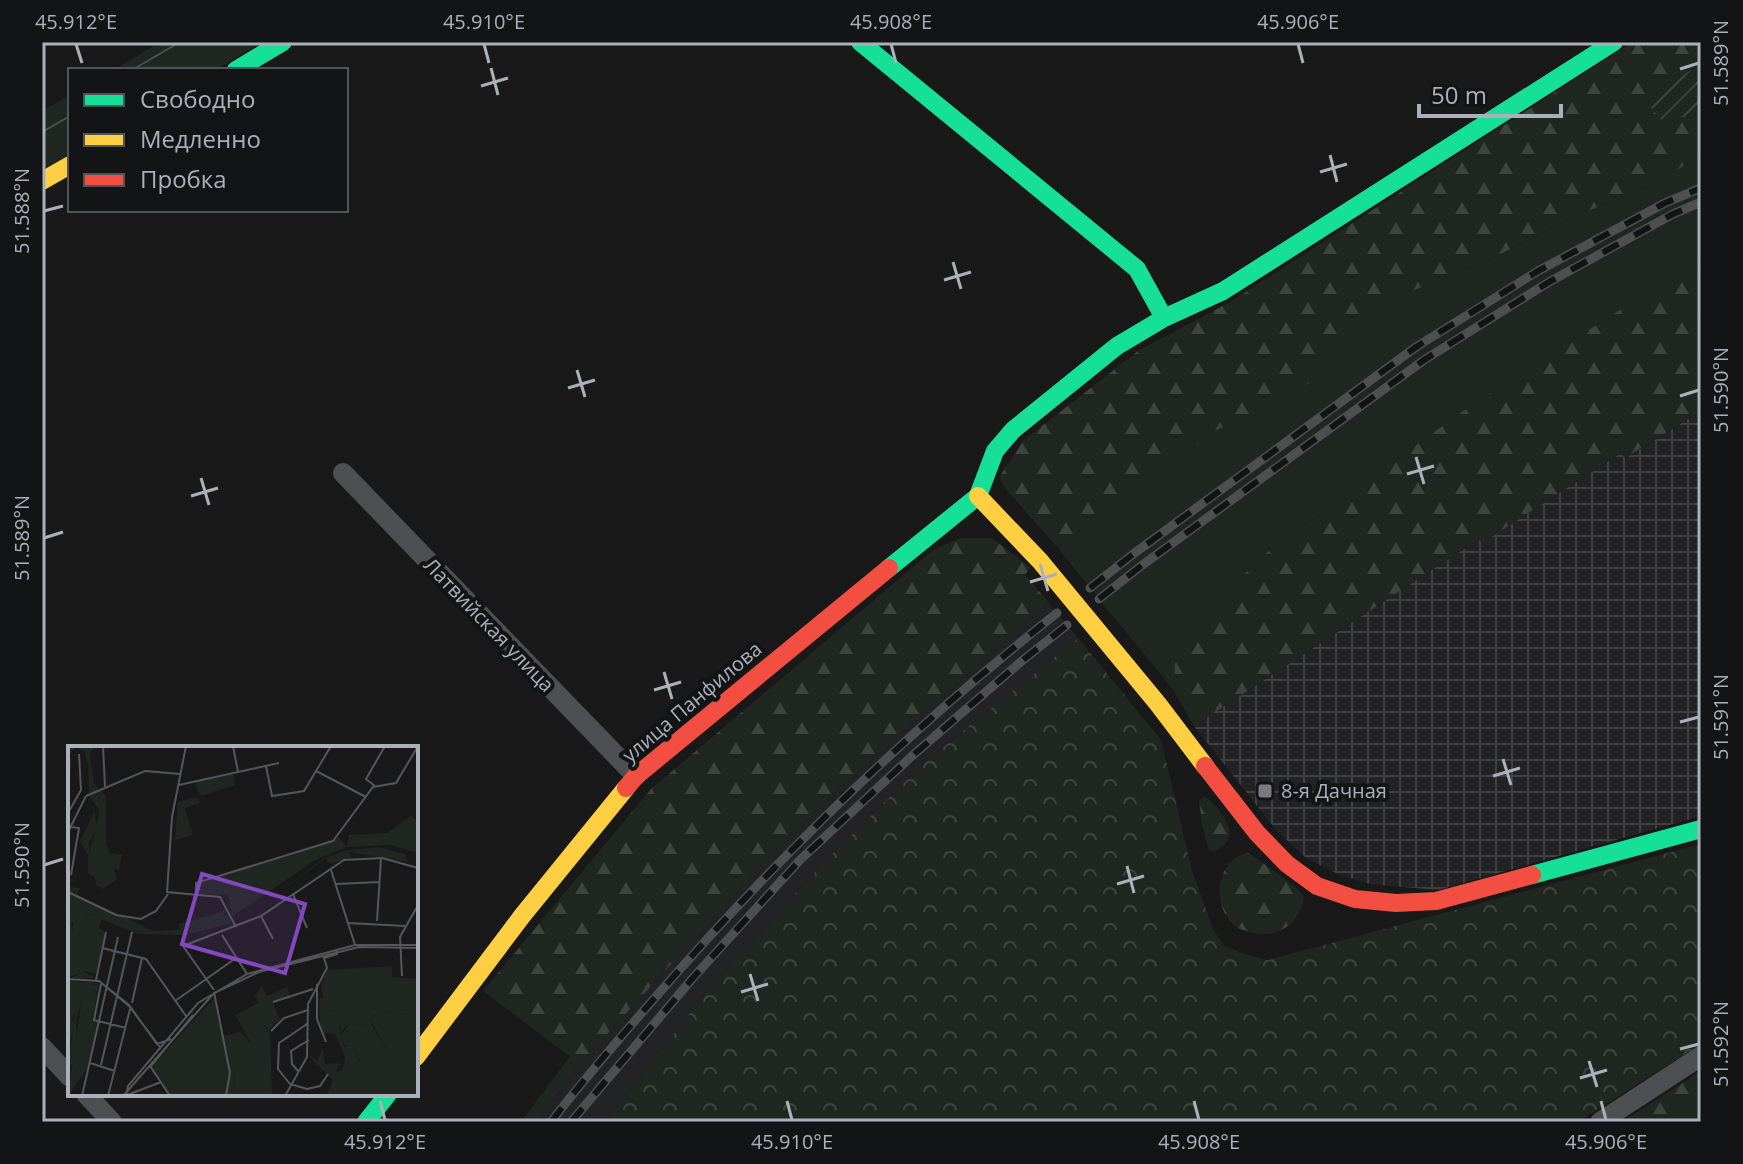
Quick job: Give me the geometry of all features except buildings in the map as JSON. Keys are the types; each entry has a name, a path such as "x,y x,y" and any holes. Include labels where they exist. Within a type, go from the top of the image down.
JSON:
{"main road":[{"path":"239,68 283,42"},
{"path":"860,42 1137,269 1164,318"},
{"path":"1614,42 1223,291 1164,318 1117,346 1013,430 995,451 978,496 1040,561 1272,849 1317,886 1355,899 1396,903 1436,901 1701,829"},
{"path":"42,181 68,166"},
{"name":"улица Панфилова","path":"418,1054 540,893 636,776 978,496"},
{"path":"366,1122 386,1096"}],"street":[{"name":"Латвийская улица","path":"343,473 636,776"},
{"path":"42,1047 68,1075"},
{"path":"1600,1122 1701,1056"},
{"path":"88,1096 112,1122"}],"shaded area":[{"path":"1701,411 1701,816 1438,890 1370,884 1340,875 1306,858 1277,831 1194,726 1479,539 1482,543 1621,453 1626,458"},
{"path":"1048,602 1078,638 925,762 825,861 718,978 604,1122 537,1122 580,1064 790,834"}],"green space":[{"path":"160,42 263,42 218,68 116,68"},
{"path":"1633,42 1701,42 1701,64 1672,82 1697,114 1701,154 1659,182 1573,217 1491,259 1392,299 1292,400 1209,433 1151,485 1057,547 1005,488 999,477 1024,440 1138,351 1230,302"},
{"path":"1701,64 1701,132 1696,114 1664,122 1648,105 1672,82"},
{"path":"68,96 68,155 42,170 42,111"},
{"path":"1701,154 1701,258 1473,404 1261,557 1199,622 1175,655 1174,691 1057,547 1151,485 1209,433 1292,400 1392,299 1491,259 1573,217 1659,182"},
{"path":"1701,258 1701,411 1625,458 1621,453 1482,543 1479,539 1194,726 1174,691 1175,655 1199,622 1261,557 1473,404"},
{"path":"959,538 992,538 1031,568 1025,574 1048,602 790,834 580,1064 483,991 651,789 932,551"},
{"path":"1078,638 1161,740 1192,870 1213,930 1225,946 1268,960 1701,844 1701,1044 1578,1122 604,1122 718,978 825,861 925,762"},
{"path":"1204,797 1218,809 1230,832 1227,842 1215,851 1209,850 1202,825 1199,800"},
{"path":"1249,853 1304,897 1295,918 1276,932 1258,934 1240,929 1228,919 1223,909 1220,885 1223,874 1229,864"},
{"path":"570,1056 580,1064 537,1122 521,1122"},
{"path":"1701,1071 1701,1122 1622,1122"}],"tram line":[{"path":"135,68 180,42"},
{"path":"42,132 68,117"}],"railway":[{"path":"1090,588 1416,347 1538,271 1665,203 1701,188"},
{"path":"1099,599 1424,360 1549,282 1673,214 1701,202"},
{"path":"551,1122 699,948 796,846 897,749 1057,613"},
{"path":"571,1122 692,979 800,860 912,756 1067,625"}],"traffic: fast":[{"path":"239,68 283,42"},
{"path":"860,42 1137,269 1164,318"},
{"path":"889,568 978,496 995,451 1013,430 1117,346 1164,318 1223,291 1614,42"},
{"path":"1532,875 1701,829"},
{"path":"366,1122 386,1096"}],"traffic: slow":[{"path":"42,181 68,166"},
{"path":"978,496 1040,561 1205,766"},
{"path":"418,1054 522,916 626,788"}],"traffic: jam":[{"path":"626,788 636,776 889,568"},
{"path":"1205,766 1257,833 1287,864 1317,886 1355,899 1396,903 1436,901 1532,875"}],"place":[{"name":"8-я Дачная","path":"1265,791"}]}
